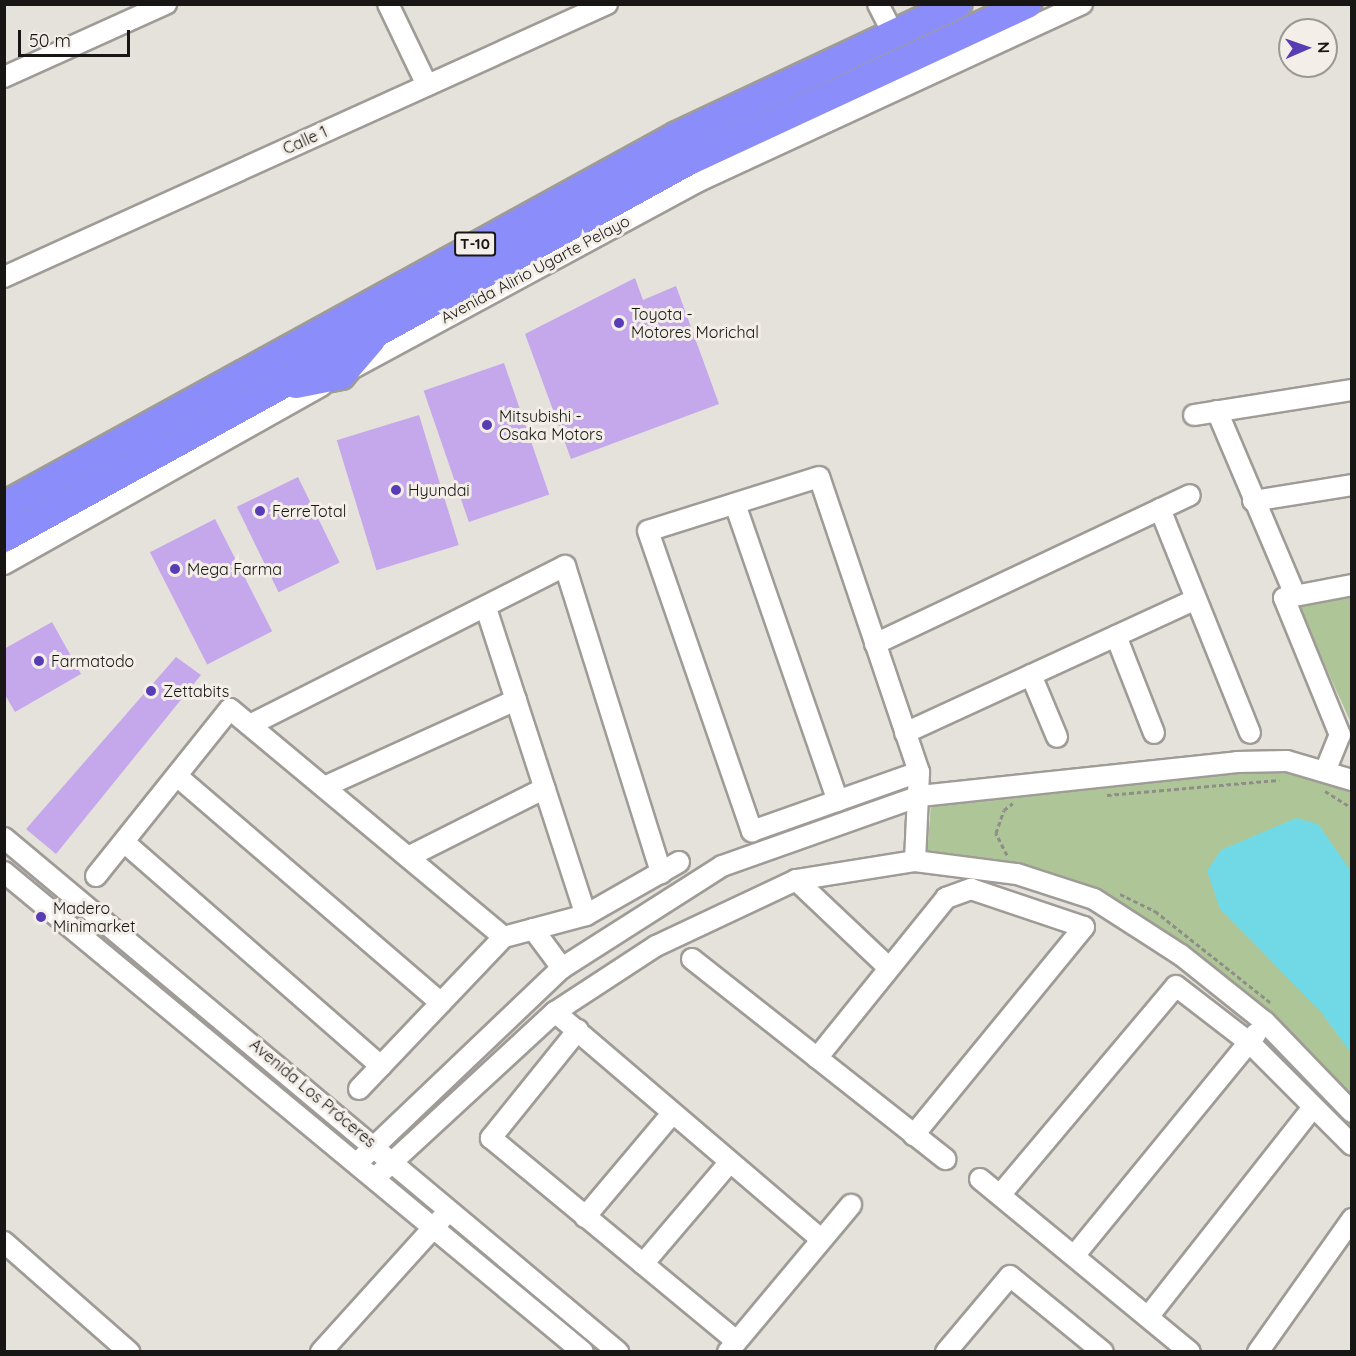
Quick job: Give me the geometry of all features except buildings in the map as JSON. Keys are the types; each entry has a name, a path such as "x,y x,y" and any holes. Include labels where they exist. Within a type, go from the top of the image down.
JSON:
{"highway":[{"name":"T-10","path":"4,506 677,136 958,4"},
{"name":"Avenida Alirio Ugarte Pelayo","path":"4,538 268,389 689,161 1027,4"},
{"path":"268,389 341,375 382,327"}],"street":[{"path":"4,77 166,4"},
{"path":"388,4 427,85"},
{"name":"Calle 1","path":"4,277 607,4"},
{"path":"878,4 893,33"},
{"name":"Avenida Alirio Ugarte Pelayo","path":"4,564 341,375 699,181 1082,4"},
{"path":"1194,415 1352,390"},
{"path":"1217,411 1294,595"},
{"path":"915,861 920,796 919,772 819,477 648,531 752,831 919,772"},
{"path":"1253,501 1352,485"},
{"path":"875,644 1190,495"},
{"path":"735,504 838,801"},
{"path":"1160,509 1250,733"},
{"path":"250,725 486,608 565,566 661,873"},
{"path":"1322,778 1346,737 1284,598 1352,585"},
{"path":"906,733 1196,598"},
{"path":"486,608 586,915"},
{"path":"1116,636 1154,733"},
{"path":"1031,675 1057,737"},
{"path":"324,786 516,700"},
{"path":"96,876 230,709 504,937"},
{"path":"357,1163 562,968 722,866 920,796 1238,762 1287,761 1322,778 1352,780"},
{"path":"177,776 441,1003"},
{"path":"408,857 545,788"},
{"path":"124,842 381,1066"},
{"path":"4,870 12,844"},
{"name":"Avenida Los Próceres","path":"12,844 375,1144 618,1352"},
{"path":"375,1178 555,1012 656,946 796,880 915,861 1017,874 1094,899 1181,955 1265,1022 1352,1112"},
{"path":"359,1089 504,937 586,915 679,862"},
{"name":"Avenida Los Próceres","path":"4,870 583,1352"},
{"path":"796,880 887,966"},
{"path":"817,1058 887,966 946,898 971,889 1083,927 914,1135"},
{"path":"533,929 562,968"},
{"path":"692,959 945,1159"},
{"path":"1000,1195 1176,986 1250,1043 1352,1145"},
{"path":"555,1012 578,1030 671,1115 821,1239"},
{"path":"1074,1256 1265,1022"},
{"path":"578,1030 491,1138 643,1264 732,1346 851,1205"},
{"path":"1148,1317 1313,1107"},
{"path":"585,1217 671,1115"},
{"path":"643,1264 729,1163"},
{"path":"980,1179 1190,1352"},
{"path":"321,1352 450,1209"},
{"path":"1258,1352 1352,1219"},
{"path":"4,1242 129,1352"},
{"path":"946,1352 1010,1276 1103,1352"}],"path":[{"path":"1322,778 1352,808"},
{"path":"1096,796 1284,779"},
{"path":"1013,803 1025,802"}],"green space":[{"path":"1351,594 1351,723 1297,604"},
{"path":"1284,769 1322,777 1352,792 1351,1099 1271,1016 1185,944 1097,894 927,855 931,804"}],"water":[{"path":"1296,818 1318,824 1351,871 1351,1053 1321,1012 1220,909 1207,871 1221,850"}],"place":[{"name":"Toyota - Motores Morichal","path":"619,323"},
{"name":"Mitsubishi - Osaka Motors","path":"487,425"},
{"name":"Hyundai","path":"396,490"},
{"name":"FerreTotal","path":"260,511"},
{"name":"Mega Farma","path":"175,569"},
{"name":"Farmatodo","path":"39,661"},
{"name":"Zettabits","path":"151,691"},
{"name":"Madero Minimarket","path":"41,917"}]}
